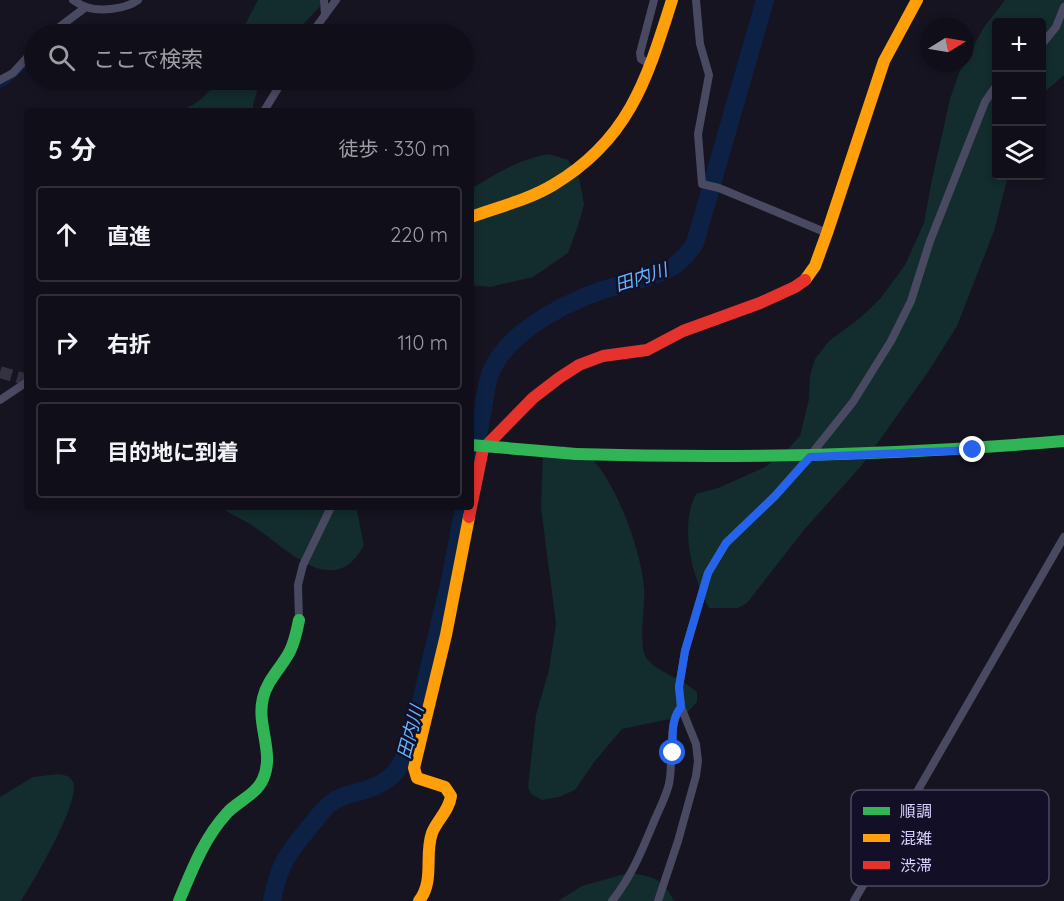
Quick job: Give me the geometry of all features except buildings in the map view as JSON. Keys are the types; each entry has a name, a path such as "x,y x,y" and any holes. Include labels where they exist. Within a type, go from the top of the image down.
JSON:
{"street":[{"path":"73,0 86,7 97,9 122,7 138,0"},
{"path":"324,0 325,16"},
{"path":"319,24 336,0"},
{"path":"651,65 641,59 640,52 654,0"},
{"path":"474,216 552,186 582,164 618,130 636,101 651,65 672,0"},
{"path":"696,0 700,44 709,75 698,134 702,184 719,188 827,233"},
{"path":"474,494 483,449 533,398 579,365 603,356 647,350 683,331 760,303 795,287 806,279 815,266 827,233 884,61 916,0"},
{"path":"63,24 86,7"},
{"path":"1046,38 1056,27 1064,7"},
{"path":"0,80 13,73 24,61"},
{"path":"266,108 277,90"},
{"path":"658,901 678,841 698,761 696,744 681,707 679,687 685,651 708,573 726,543 775,496 810,457 853,402 891,341 911,301 930,241 985,102 992,92"},
{"path":"0,400 24,384"},
{"path":"474,445 576,454 670,458 810,457 973,450 1064,441"},
{"path":"179,901 196,860 208,839 229,811 263,780 268,767 268,752 261,714 263,698 269,681 290,651 296,636 299,620 298,585 303,566 330,510"},
{"path":"419,901 427,886 432,835 451,801 451,796 445,787 417,778 414,768 446,635 471,510"},
{"path":"918,790 1064,537"},
{"path":"612,901 637,863 669,786 673,753 673,724 675,715 681,707"},
{"path":"854,901 863,886"}],"green space":[{"path":"258,0 326,0 303,24 245,24"},
{"path":"1005,0 1064,0 1064,75 1046,91 1046,18 992,18 992,180 1007,180 994,231 957,326 928,372 862,465 804,530 747,603 738,608 709,608 697,581 688,536 688,521 696,494 718,488 765,467 787,450 800,436 815,359 829,341 860,318 880,299 905,265 924,223 950,99 960,72 974,72 974,45 984,27"},
{"path":"257,90 254,108 186,108 210,91"},
{"path":"549,154 568,160 579,177 584,204 568,253 533,277 490,287 474,285 474,187 508,167"},
{"path":"565,446 586,453 597,464 625,515 642,572 643,645 647,659 697,692 697,702 684,716 622,729 595,761 575,790 559,797 542,800 531,794 528,787 536,715 549,670 556,624 541,507 543,454 551,448"},
{"path":"226,510 357,510 364,545 352,561 339,569 325,570 295,557 253,526"},
{"path":"58,774 69,777 73,782 74,792 63,823 21,901 0,901 0,797 33,777"},
{"path":"628,873 644,875 661,883 674,901 558,901 582,886"}],"waterway":[{"name":"田内川","path":"474,456 489,377 497,360 510,344 526,330 565,306 605,289 646,278 673,267 695,243 765,0"},
{"path":"0,86 7,83 24,68"},
{"name":"田内川","path":"272,901 278,877 286,859 325,809 341,797 384,782 396,771 405,757 412,739 451,576 463,510"}],"tunnel":[{"path":"0,372 24,379"}],"traffic: fast":[{"path":"576,454 820,455 942,450 1064,441"},
{"path":"474,445 576,454"},
{"path":"179,901 199,855 212,833 227,813 251,794 263,779 267,759 261,708 263,698 268,685 290,651 299,620"}],"traffic: slow":[{"path":"474,216 523,199 553,185 579,167 600,148 632,105 654,56 672,0"},
{"path":"805,280 815,266 827,233 884,61 917,0"},
{"path":"419,901 427,885 432,833 448,806 451,796 445,787 417,778 414,768 446,635 469,517"}],"traffic: jam":[{"path":"474,493 483,449 533,398 579,365 603,356 647,350 683,331 760,303 805,280"},
{"path":"469,517 470,510"}],"route":[{"path":"673,753 673,724 675,715 681,707 679,687 685,651 708,573 726,543 775,496 810,457 973,450"}]}
